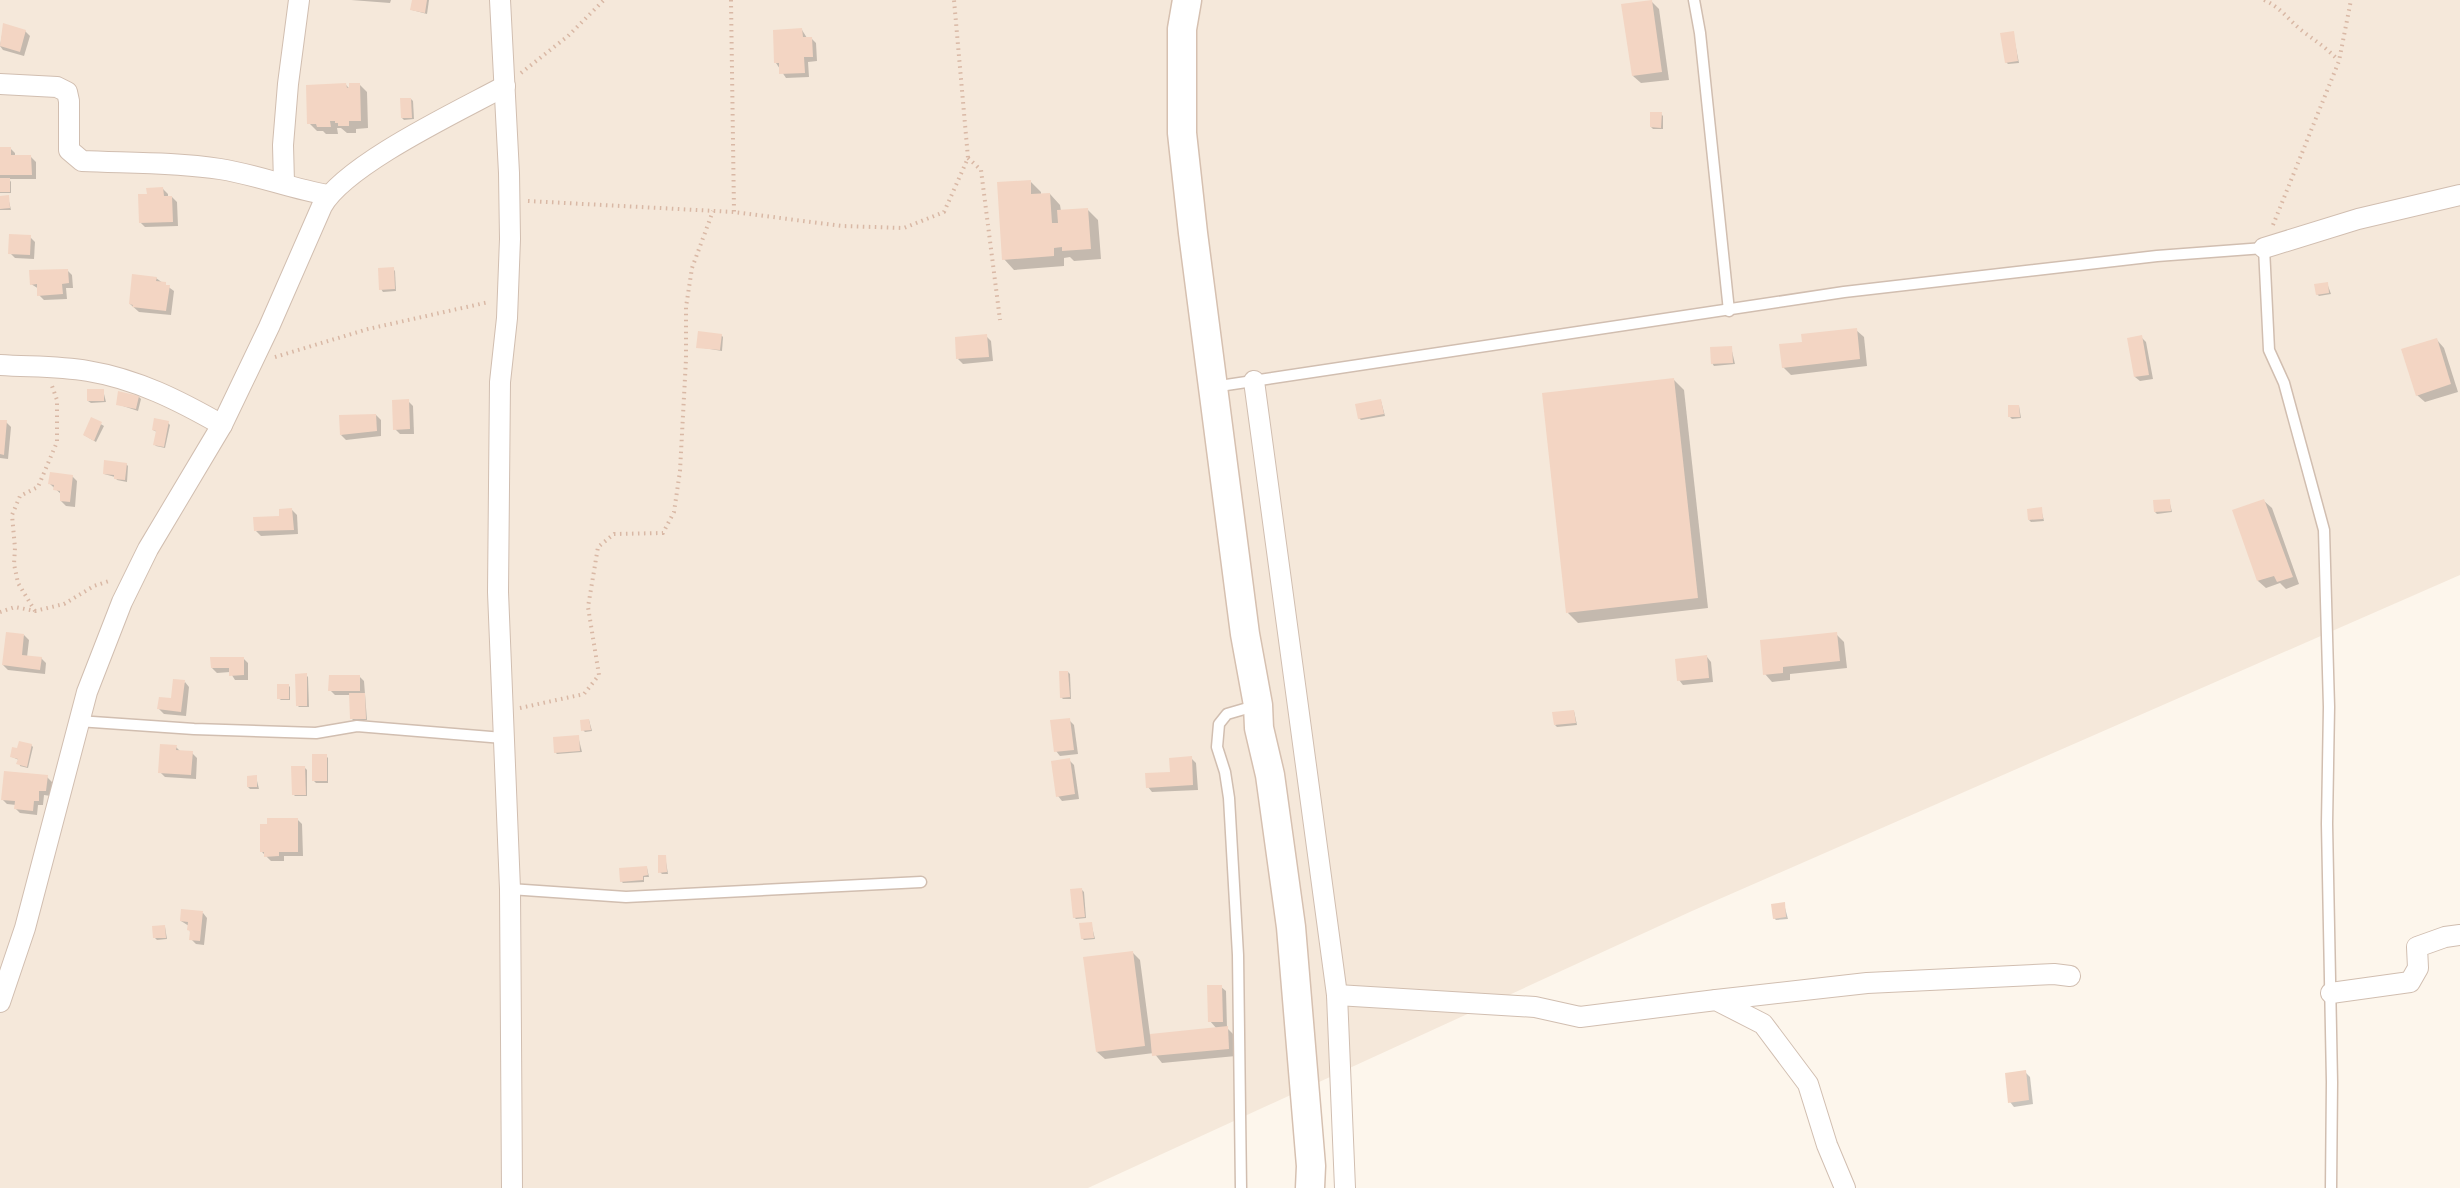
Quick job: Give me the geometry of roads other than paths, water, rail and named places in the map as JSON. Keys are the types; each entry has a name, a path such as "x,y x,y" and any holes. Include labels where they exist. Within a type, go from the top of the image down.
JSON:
{"street":[{"path":"284,183 283,144 287,94 299,0"},
{"path":"500,0 510,200 507,298 500,382 498,592 510,889 512,1188"},
{"path":"1188,0 1182,29 1182,133 1245,634 1258,705 1259,728 1270,775 1291,927 1311,1166 1310,1188"},
{"path":"0,84 57,87 67,92 69,150 82,161 220,169 284,183 294,189 328,195"},
{"path":"0,1002 25,928 78,721 118,612 148,549 222,425 328,195 347,178 410,138 506,86"},
{"path":"2264,248 2358,219 2460,195"},
{"path":"0,365 44,366 90,371 130,382 175,399 222,425"},
{"path":"1254,381 1337,995 1345,1188"},
{"path":"2331,993 2410,982 2418,968 2417,947 2445,937 2460,935"},
{"path":"1337,995 1535,1007 1580,1017 1867,983 2054,974 2070,976"},
{"path":"1716,1000 1763,1024 1808,1084 1827,1145 1845,1188"}],"lane":[{"path":"1694,0 1700,33 1729,311"},
{"path":"1213,387 1844,292 2157,256 2264,248 2269,350 2284,382 2324,530 2329,707 2327,824 2331,993 2331,1188"},
{"path":"1241,1188 1238,955 1229,798 1225,772 1217,747 1219,724 1227,714 1258,705"},
{"path":"78,721 194,729 316,733 357,726 503,738"},
{"path":"510,889 626,897 921,882"}]}
